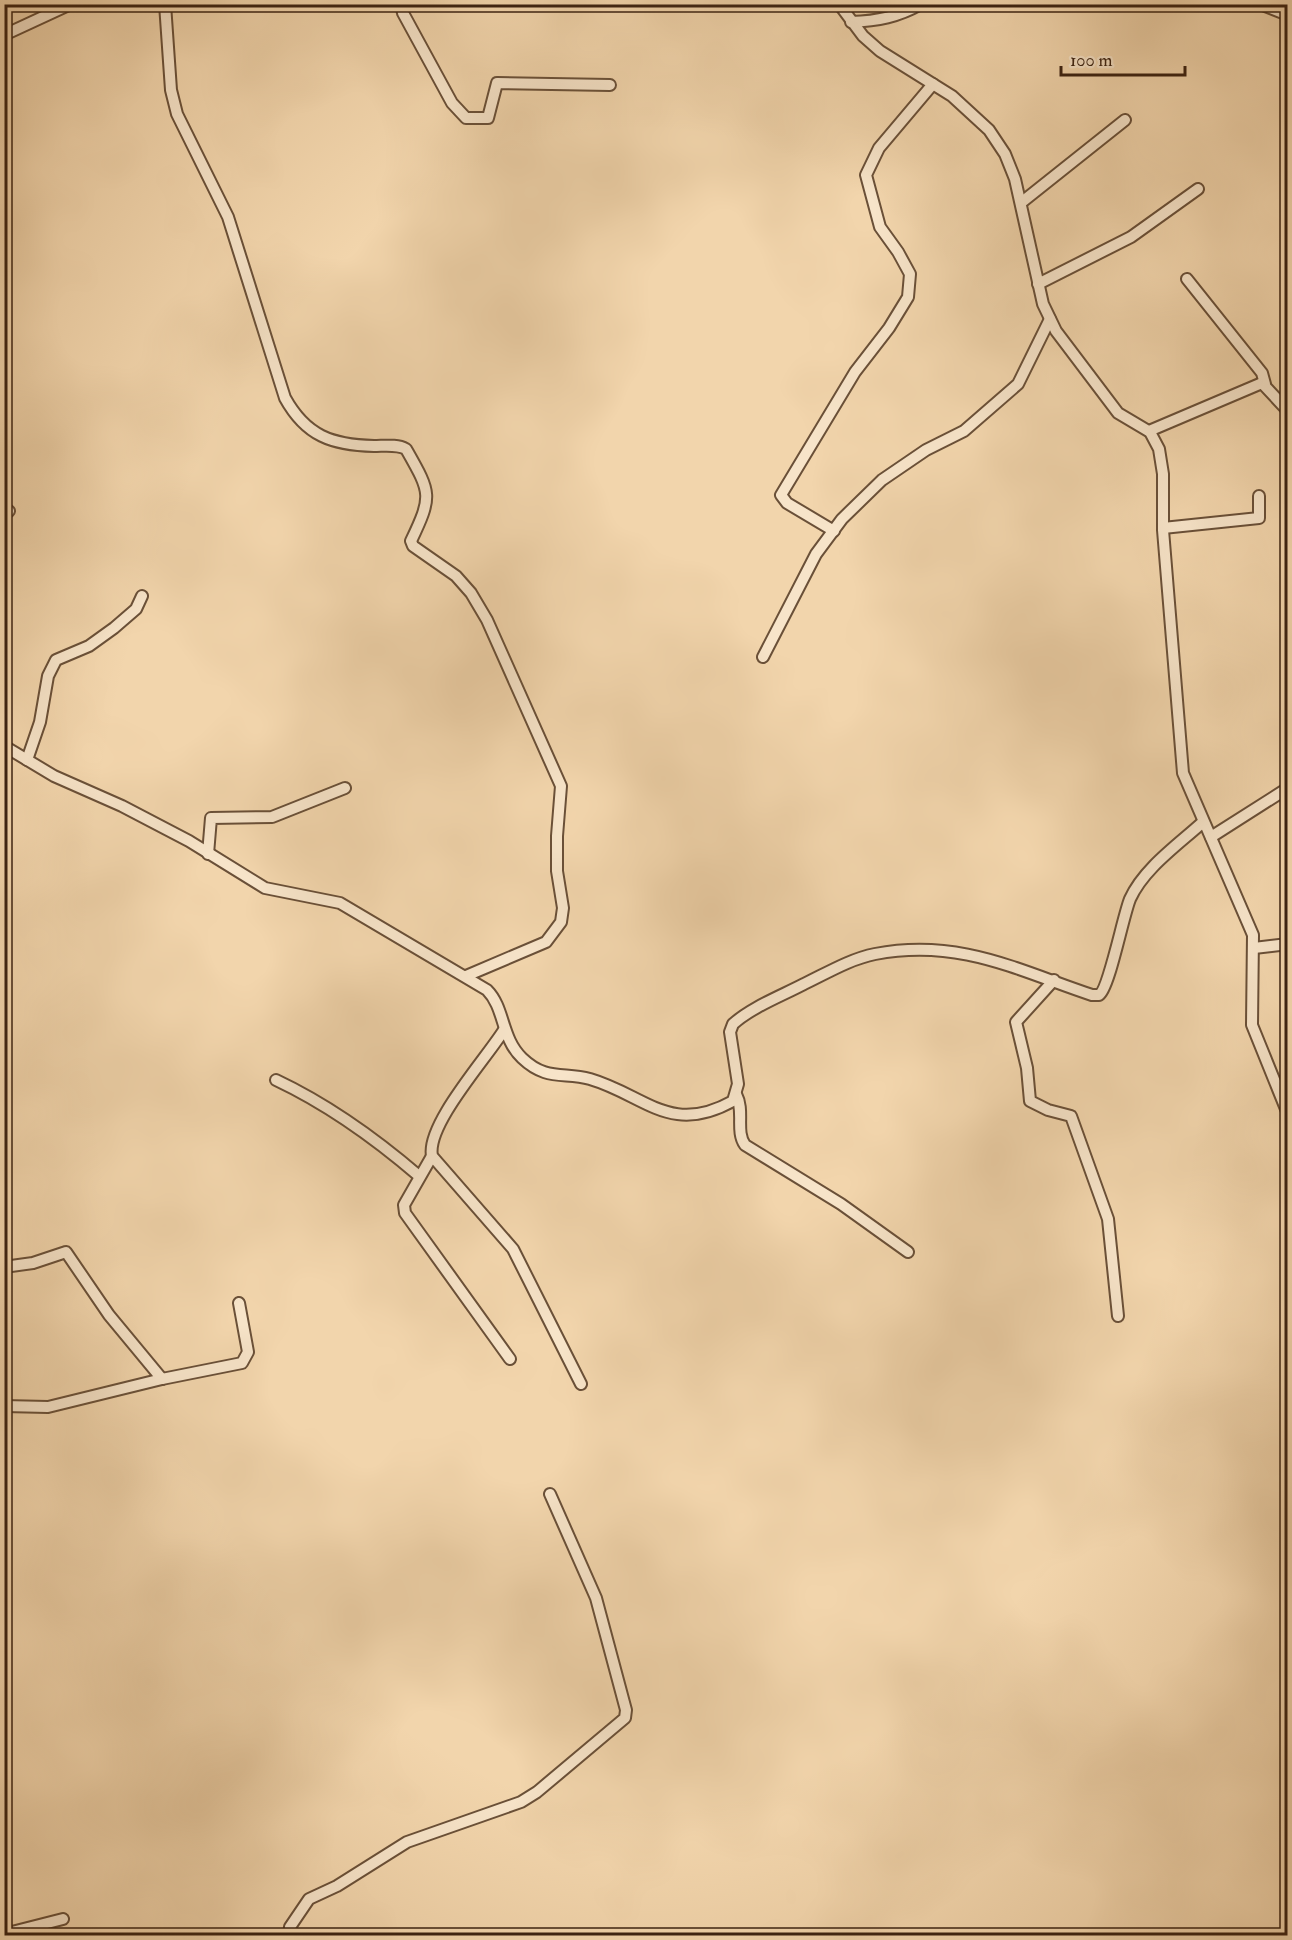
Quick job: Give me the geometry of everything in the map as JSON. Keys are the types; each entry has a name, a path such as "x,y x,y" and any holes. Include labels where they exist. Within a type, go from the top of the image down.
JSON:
{"street":[{"path":"4,35 71,4"},
{"path":"165,4 171,90 177,114 228,217 285,398 296,418 325,437 359,446 406,449 420,472 427,493 427,508 411,541 412,546 456,576 471,593 487,620 531,722 560,779 557,860 563,908 561,922 546,942 466,976"},
{"path":"401,4 403,13 452,103 466,118 488,118 497,83 610,85"},
{"path":"839,4 852,22 880,51 974,113 990,130 1005,154 1022,202 1038,284 1056,331 1118,413 1149,431 1159,450 1163,474 1163,528 1183,773 1253,935 1252,1025 1287,1114"},
{"path":"852,22 882,20 900,15 921,4"},
{"path":"1260,4 1287,15"},
{"path":"834,531 787,504 780,495 819,428 908,297 910,274 880,227 866,175 879,148 933,84"},
{"path":"1022,202 1125,120"},
{"path":"1038,284 1131,237 1198,189"},
{"path":"1187,279 1262,373 1265,384 1287,411"},
{"path":"763,657 816,554 860,498 926,450 964,431 1018,384 1050,319"},
{"path":"1149,431 1262,383 1265,384"},
{"path":"1163,528 1259,518 1259,496"},
{"path":"27,760 40,722 48,676 56,660 89,646 114,628 136,609 142,596"},
{"path":"4,746 54,776 122,806 265,888 340,903 466,976 494,997 504,1030 520,1056 547,1075 593,1080 664,1113 715,1111 733,1101 738,1084 730,1032 733,1024 786,993 849,962 875,954 940,951 994,960 1092,995 1103,992 1131,898 1144,879 1203,822"},
{"path":"208,854 211,819 272,817 301,808 345,788"},
{"path":"1210,837 1287,789"},
{"path":"1254,948 1287,944"},
{"path":"1054,980 1016,1022 1027,1068 1030,1101 1048,1110 1071,1116 1108,1219 1118,1316"},
{"path":"504,1030 487,1058 446,1111 434,1134 432,1156 404,1205 405,1213 510,1359"},
{"path":"276,1080 294,1089 387,1149 419,1176"},
{"path":"736,1094 741,1104 741,1136 745,1145 841,1204 908,1252"},
{"path":"432,1156 513,1249 581,1384"},
{"path":"4,1268 33,1263 66,1252 109,1315 162,1379"},
{"path":"4,1406 48,1407 162,1379 242,1363 248,1352 239,1303"},
{"path":"289,1935 290,1927 309,1899 337,1886 407,1842 521,1802 537,1792 625,1718 626,1710 596,1598 550,1494"},
{"path":"4,1934 63,1919"}]}
